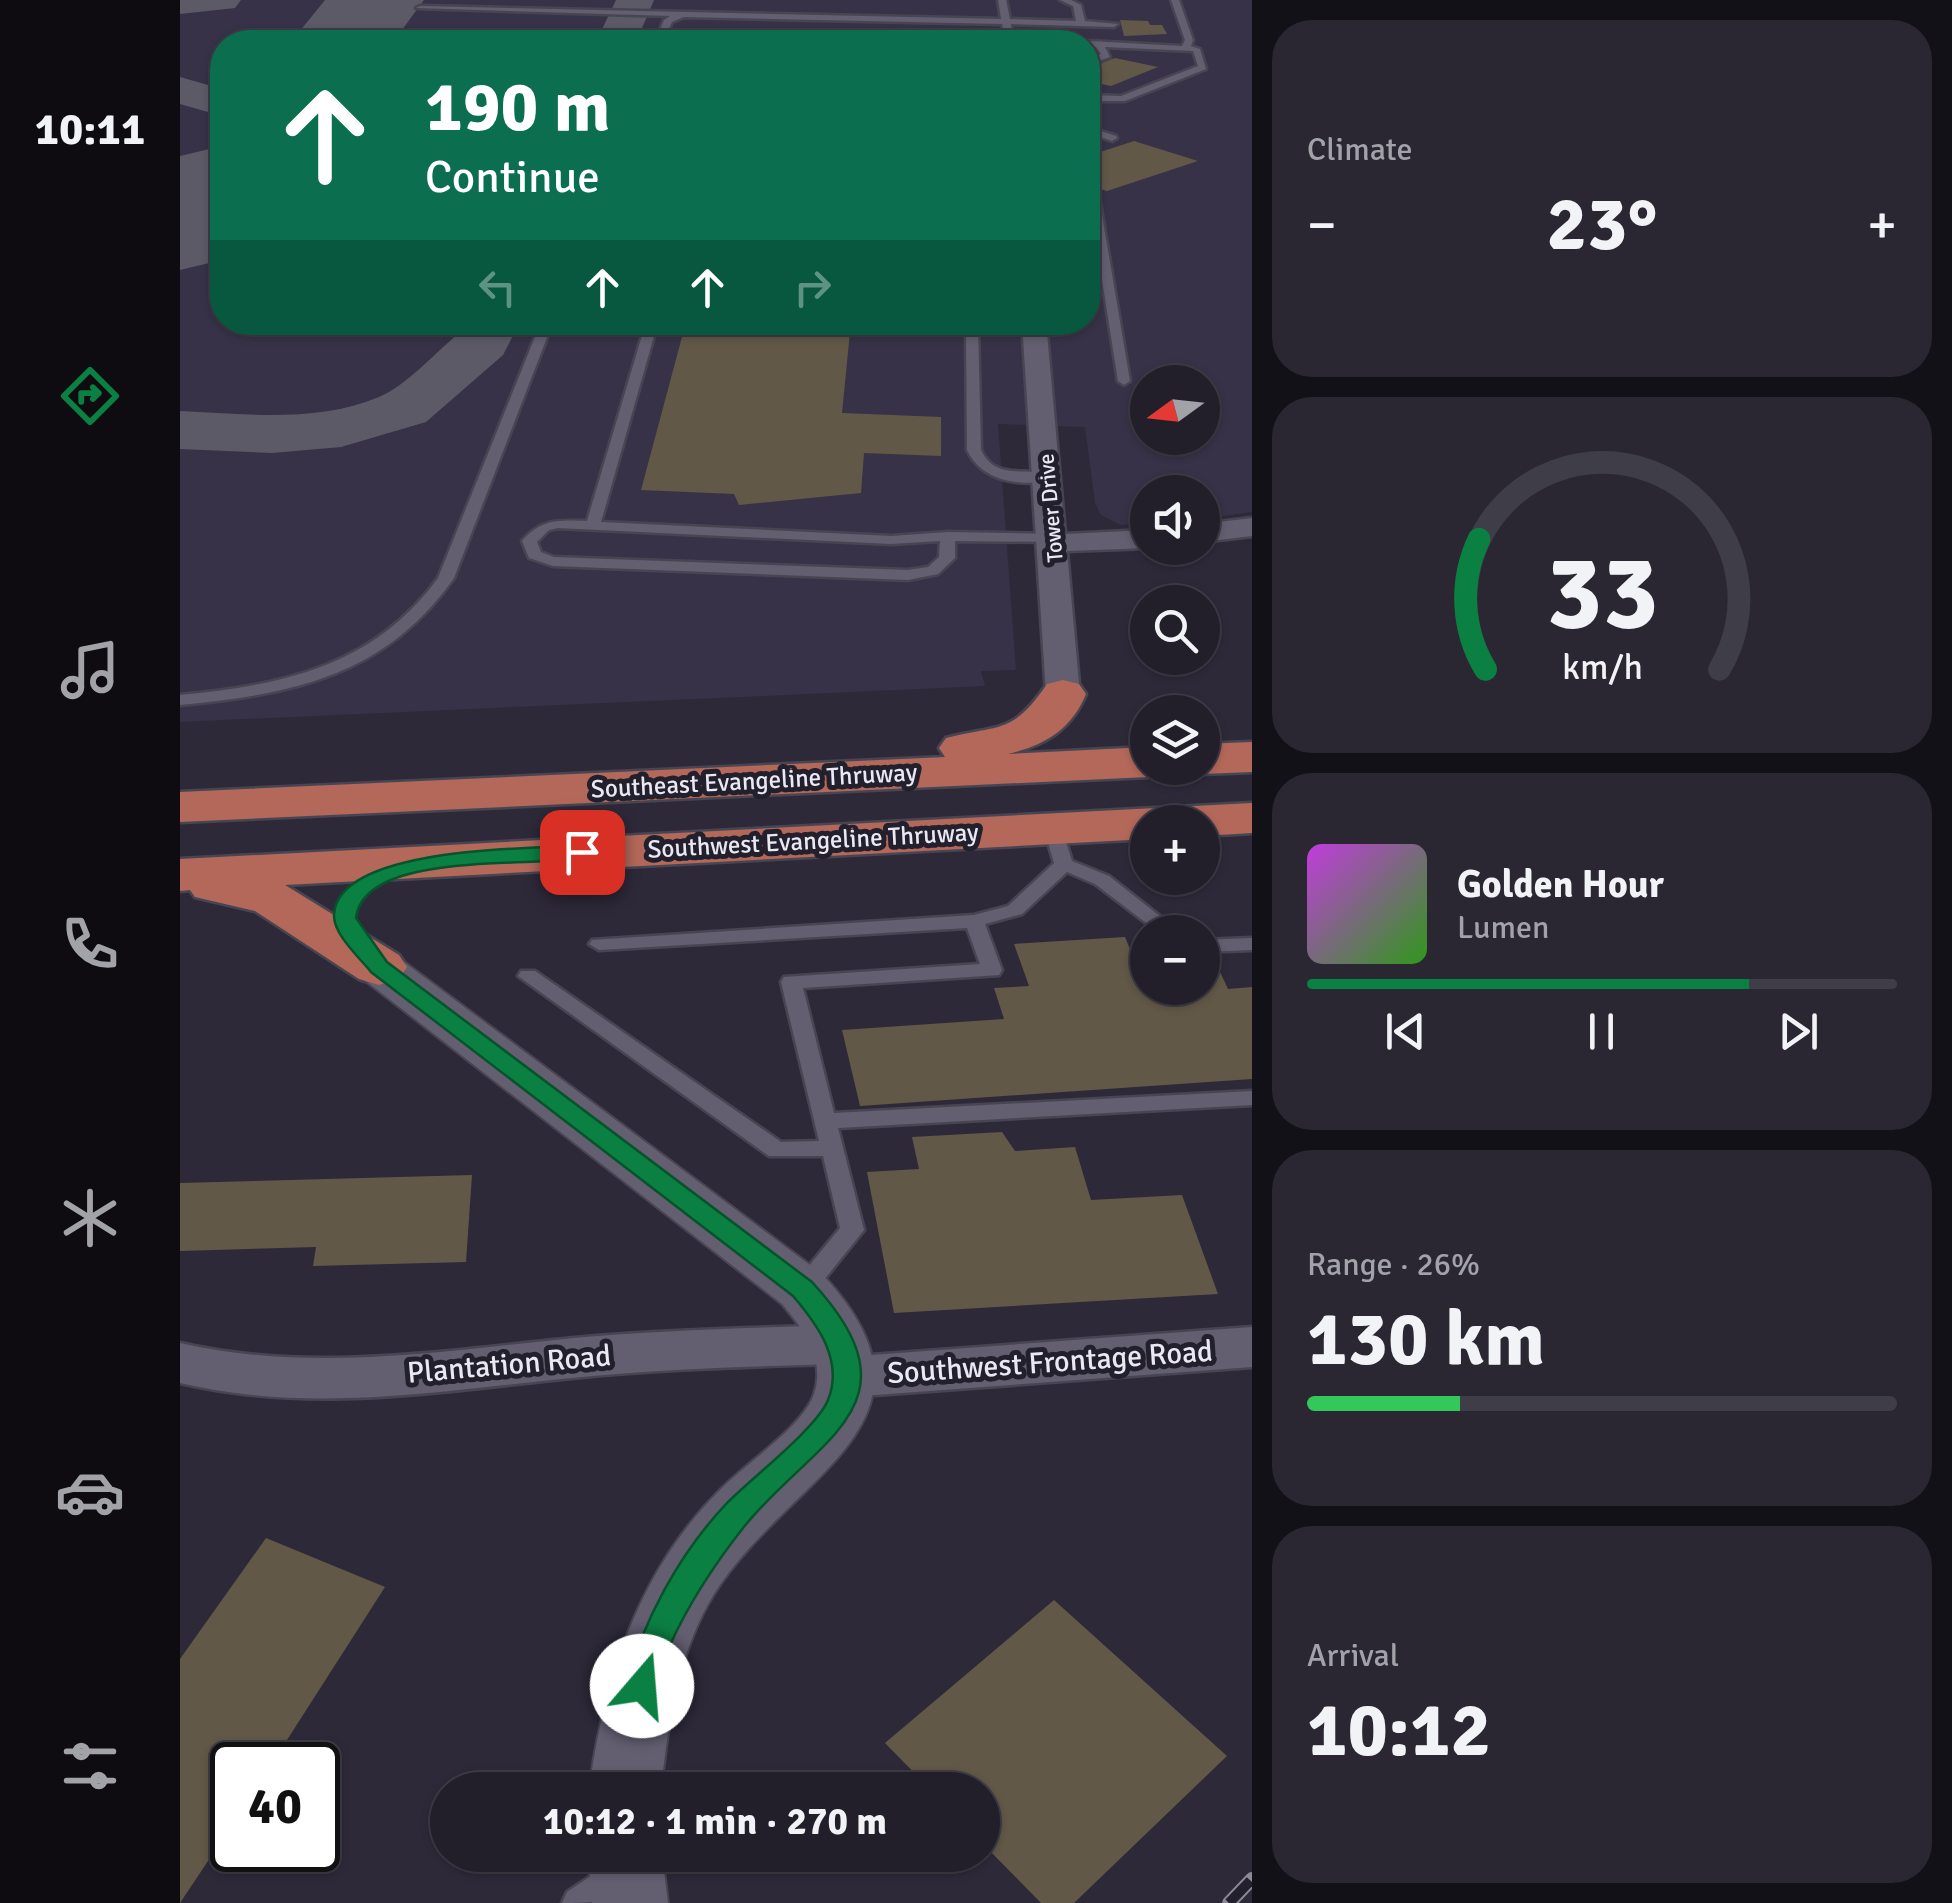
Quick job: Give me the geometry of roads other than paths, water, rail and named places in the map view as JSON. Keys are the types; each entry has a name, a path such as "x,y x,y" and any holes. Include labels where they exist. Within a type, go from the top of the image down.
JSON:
{"highway":[{"path":"967,830 1073,816 1090,809 1100,795 1064,694"},
{"path":"714,782 995,743 1045,723 1059,708 1064,694"},
{"path":"1220,758 1252,757"},
{"name":"Southeast Evangeline Thruway","path":"180,807 1130,763"},
{"path":"967,830 1012,810 1021,797 1006,778 975,770"},
{"path":"1220,820 1252,818"},
{"name":"Southwest Evangeline Thruway","path":"180,875 967,830 1059,846 1130,828"},
{"path":"379,967 350,930 346,909 376,879 436,860"},
{"path":"180,884 205,884 272,898 379,967"}],"street":[{"name":"Tower Drive","path":"1035,335 1064,694"},
{"path":"1220,530 1252,527"},
{"path":"1053,540 1130,538"},
{"path":"379,967 802,1289 828,1317 844,1360 843,1400 832,1420 734,1516 686,1581 652,1648 631,1723 627,1772"},
{"name":"Southwest Frontage Road","path":"844,1360 1252,1347"},
{"name":"Plantation Road","path":"180,1362 268,1379 333,1380 638,1352 844,1360"}],"lane":[{"path":"1002,0 1007,30"},
{"path":"1064,0 1077,5 1081,24"},
{"path":"1175,0 1189,40 1186,48"},
{"path":"420,8 682,14 957,30"},
{"path":"664,30 670,17 682,14"},
{"path":"1032,30 1114,24"},
{"path":"1100,44 1196,49 1202,67 1122,99 1100,98"},
{"path":"1100,134 1112,138"},
{"path":"1100,234 1124,381"},
{"path":"180,700 257,691 302,679 363,654 408,627 432,602 446,578 543,335"},
{"path":"593,524 648,335"},
{"path":"972,335 974,450 978,463 988,472 1047,478"},
{"path":"948,536 947,558 933,570 908,576 553,560 534,555 529,540 544,527 593,524 891,540 948,536 1053,540"},
{"path":"600,944 974,921 1015,910 1059,846 1148,915"},
{"path":"802,1289 852,1230 791,982 992,970 974,921"},
{"path":"1220,945 1252,944"},
{"path":"528,976 776,1150 832,1148"},
{"path":"825,1121 1252,1098"}],"railway":[{"path":"1229,1903 1252,1879"}]}
